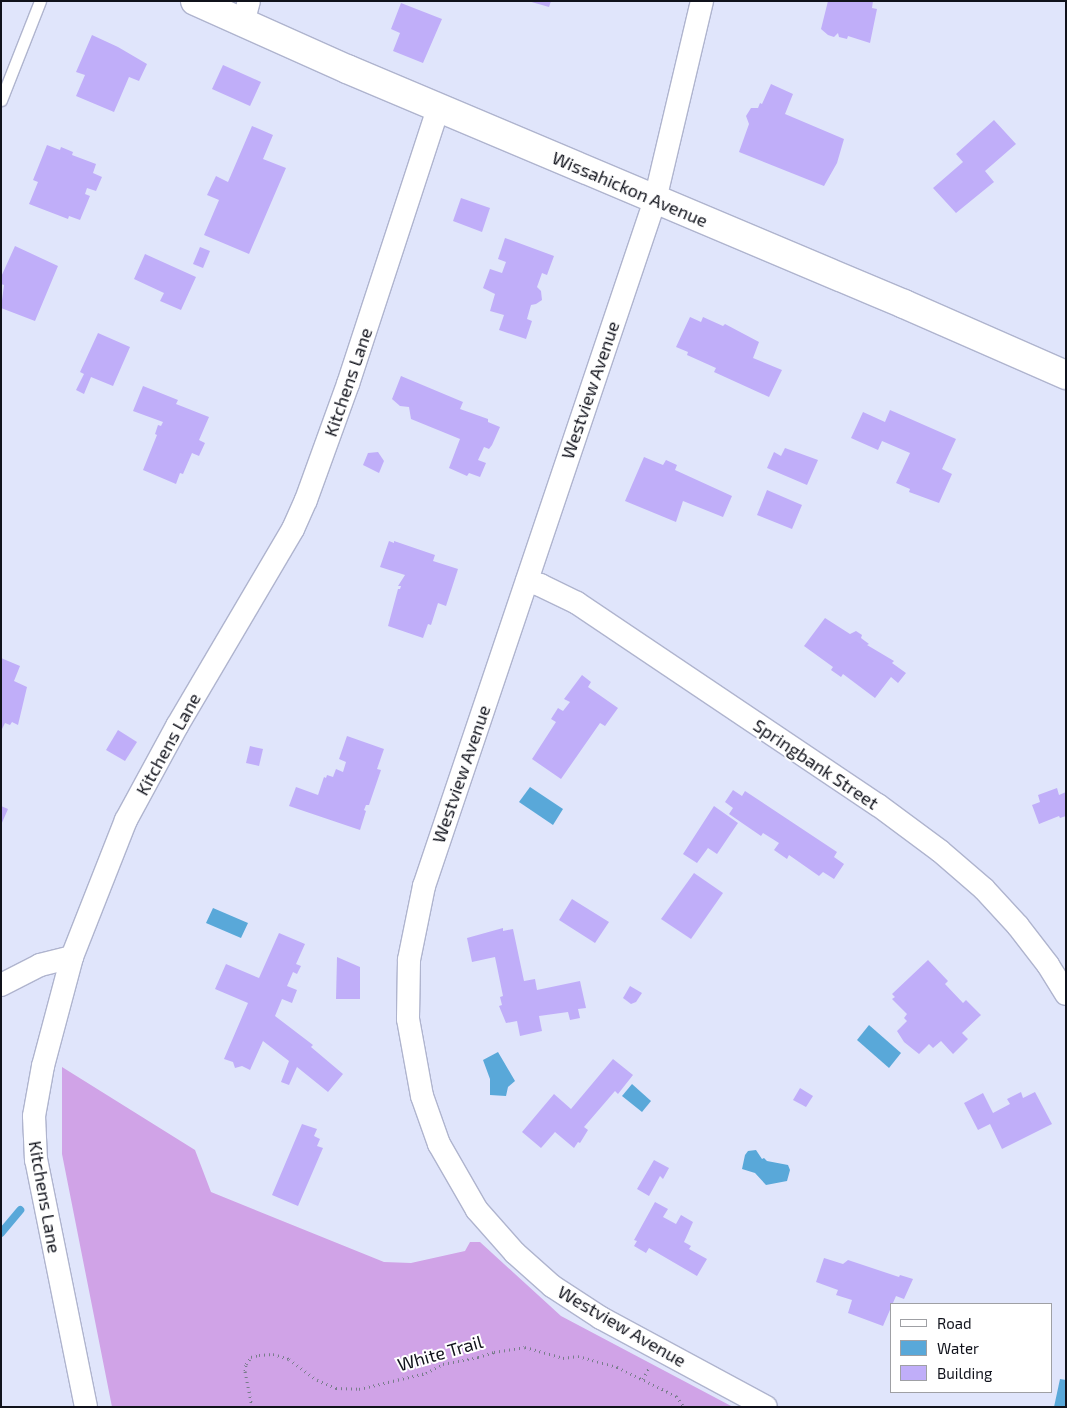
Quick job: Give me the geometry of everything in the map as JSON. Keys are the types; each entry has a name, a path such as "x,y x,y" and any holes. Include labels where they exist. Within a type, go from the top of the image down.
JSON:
{"street":[{"name":"Wissahickon Avenue","path":"195,1 246,12 438,108 904,304 1066,375"},
{"name":"Westview Avenue","path":"702,1 655,200 455,790 418,907 409,960 408,1018 422,1096 439,1144 468,1196 497,1232 538,1274 601,1318 766,1407"},
{"name":"Kitchens Lane","path":"86,1407 44,1206 33,1139 37,1092 72,956 130,812 177,726 292,529 306,500 348,384 438,108"},
{"name":"Springbank Street","path":"527,580 577,603 878,805 940,851 984,889 1018,926 1048,965 1066,994"},
{"path":"1,985 40,965 72,956"}],"lane":[{"path":"1,100 40,1"}],"path":[{"name":"White Trail","path":"252,1407 245,1371 251,1357 259,1355 273,1354 289,1359 317,1380 336,1388 359,1389 414,1376 443,1364 525,1347 562,1358 578,1356 616,1367 676,1396 684,1407"}],"shaded area":[{"path":"62,1067 195,1150 211,1192 384,1262 411,1263 465,1251 470,1242 480,1242 561,1316 733,1407 112,1407 62,1154"}],"water":[{"path":"530,787 563,809 553,825 519,802"},
{"path":"213,908 248,923 241,938 206,923"},
{"path":"869,1025 901,1053 889,1068 857,1040"},
{"path":"498,1052 515,1081 508,1087 506,1096 490,1095 490,1079 483,1060"},
{"path":"632,1084 651,1101 642,1112 622,1096"},
{"path":"756,1150 762,1159 788,1165 790,1170 787,1181 766,1185 755,1173 742,1169 745,1155 748,1151"},
{"path":"1060,1379 1066,1380 1066,1407 1054,1407"}],"building":[{"path":"528,1 551,1 549,7"},
{"path":"828,1 873,1 872,8 877,9 870,43 848,36 847,39 839,37 838,33 834,37 821,29"},
{"path":"401,3 442,19 423,63 393,51 400,33 391,29"},
{"path":"92,35 118,47 147,64 139,81 129,77 114,112 76,96 85,75 76,72"},
{"path":"223,65 261,82 250,106 212,89"},
{"path":"771,84 793,94 785,114 844,139 837,163 824,186 739,152 749,124 746,116 751,108 758,108 760,103 762,104"},
{"path":"994,120 1016,144 985,171 994,182 956,213 933,188 963,162 956,154"},
{"path":"252,126 273,135 263,159 286,168 249,254 204,235 219,200 207,195 216,176 228,182"},
{"path":"47,145 60,150 61,147 73,152 72,155 96,164 93,173 102,177 96,191 87,188 85,194 90,196 80,220 69,216 68,219 29,204 38,182 33,180"},
{"path":"461,198 490,208 482,232 453,221"},
{"path":"505,238 554,256 547,275 542,273 537,287 541,291 542,300 531,305 527,319 532,321 526,339 499,330 504,315 490,311 495,294 483,288 490,269 502,273 506,262 498,259"},
{"path":"15,246 58,266 35,321 1,308 4,285 1,284 1,277"},
{"path":"200,247 210,251 203,268 193,264"},
{"path":"145,254 196,277 181,310 160,301 164,293 134,279"},
{"path":"690,317 701,322 703,317 723,326 725,324 759,342 753,358 782,370 769,397 714,372 716,368 687,355 688,352 676,347"},
{"path":"98,333 130,347 113,386 91,377 84,394 76,390 84,374 80,372"},
{"path":"401,376 463,402 460,409 488,419 488,422 500,427 492,445 489,449 484,447 478,460 486,463 480,477 469,473 467,476 449,468 460,439 411,419 409,407 400,406 392,399"},
{"path":"143,386 178,400 176,404 209,417 199,440 205,443 199,456 192,453 183,474 180,473 176,484 143,470 157,435 155,434 158,425 161,426 163,422 133,411"},
{"path":"890,410 956,439 942,469 952,474 939,503 909,492 910,489 896,483 910,453 882,441 878,450 851,438 863,412 885,422"},
{"path":"785,448 818,460 807,485 767,468 774,452 781,456"},
{"path":"378,452 384,461 379,473 363,465 368,453"},
{"path":"644,457 663,465 666,460 677,465 675,470 732,496 723,517 683,501 676,522 625,501"},
{"path":"767,490 802,505 792,529 757,515"},
{"path":"389,541 435,555 433,561 458,569 446,606 438,603 431,625 428,624 423,638 388,626 398,589 401,586 398,586 405,575 380,567"},
{"path":"825,618 850,634 856,631 862,635 861,638 869,644 867,645 894,661 892,663 906,673 898,683 891,677 875,698 843,674 841,677 831,670 833,667 804,646"},
{"path":"1,658 20,666 14,681 27,687 18,725 12,722 10,725 5,723 1,731"},
{"path":"582,675 591,682 588,687 618,708 605,726 600,723 561,779 532,759 556,722 551,719 558,708 563,711 570,702 564,699"},
{"path":"118,730 137,742 125,761 106,750"},
{"path":"347,736 384,749 377,769 381,770 369,805 366,805 364,810 366,811 360,830 289,806 296,787 318,795 324,777 326,778 327,775 333,777 336,769 343,772 346,762 339,759"},
{"path":"250,746 263,749 259,766 246,763"},
{"path":"1057,788 1059,795 1066,792 1066,816 1060,818 1059,816 1039,824 1032,805 1040,802 1038,795"},
{"path":"733,790 742,796 745,791 837,852 834,857 844,864 834,879 823,872 819,876 789,855 787,859 774,850 779,843 763,833 761,836 729,814 733,808 725,802"},
{"path":"1,806 8,809 1,825"},
{"path":"714,806 738,823 717,854 708,848 697,863 683,854"},
{"path":"694,873 723,893 691,939 661,919"},
{"path":"572,899 609,922 595,943 559,920"},
{"path":"503,928 503,931 513,929 524,981 535,979 537,990 580,981 586,1008 578,1009 580,1018 570,1020 568,1012 539,1016 542,1031 520,1036 517,1021 506,1023 499,1006 502,1005 500,997 503,996 495,957 472,962 467,938"},
{"path":"279,933 305,944 296,964 301,966 297,974 293,972 287,986 297,990 292,1003 282,999 275,1016 313,1045 311,1047 343,1074 328,1092 297,1067 289,1085 281,1082 289,1061 263,1041 250,1070 242,1066 235,1068 233,1062 224,1059 248,1003 215,989 226,964 259,978"},
{"path":"337,957 360,967 360,999 336,999"},
{"path":"928,960 948,981 945,984 963,1003 966,1000 981,1015 962,1033 968,1039 953,1054 941,1041 933,1048 929,1044 919,1054 904,1042 897,1031 907,1021 904,1018 907,1014 892,999 895,997 892,994"},
{"path":"630,986 642,993 636,1002 631,1004 623,998"},
{"path":"613,1059 633,1075 618,1094 615,1091 584,1127 588,1130 580,1143 578,1142 574,1148 555,1132 541,1148 522,1132 554,1094 571,1109"},
{"path":"800,1088 813,1096 806,1107 793,1100"},
{"path":"1021,1092 1023,1098 1035,1092 1052,1124 1002,1149 990,1124 978,1130 964,1103 983,1093 993,1113 1010,1104 1007,1099"},
{"path":"302,1124 317,1129 314,1136 320,1139 317,1146 323,1148 298,1206 272,1195"},
{"path":"654,1160 669,1168 663,1179 660,1176 649,1196 637,1189"},
{"path":"655,1202 668,1209 663,1217 676,1224 681,1215 693,1222 684,1242 691,1246 689,1249 707,1259 697,1276 649,1248 646,1253 634,1246 637,1241 634,1240"},
{"path":"824,1258 843,1264 848,1260 899,1277 900,1275 913,1279 904,1299 896,1296 893,1303 890,1303 890,1310 883,1326 848,1313 852,1300 836,1295 838,1290 816,1282"}],"waterway":[{"path":"1,1233 20,1210"}]}
